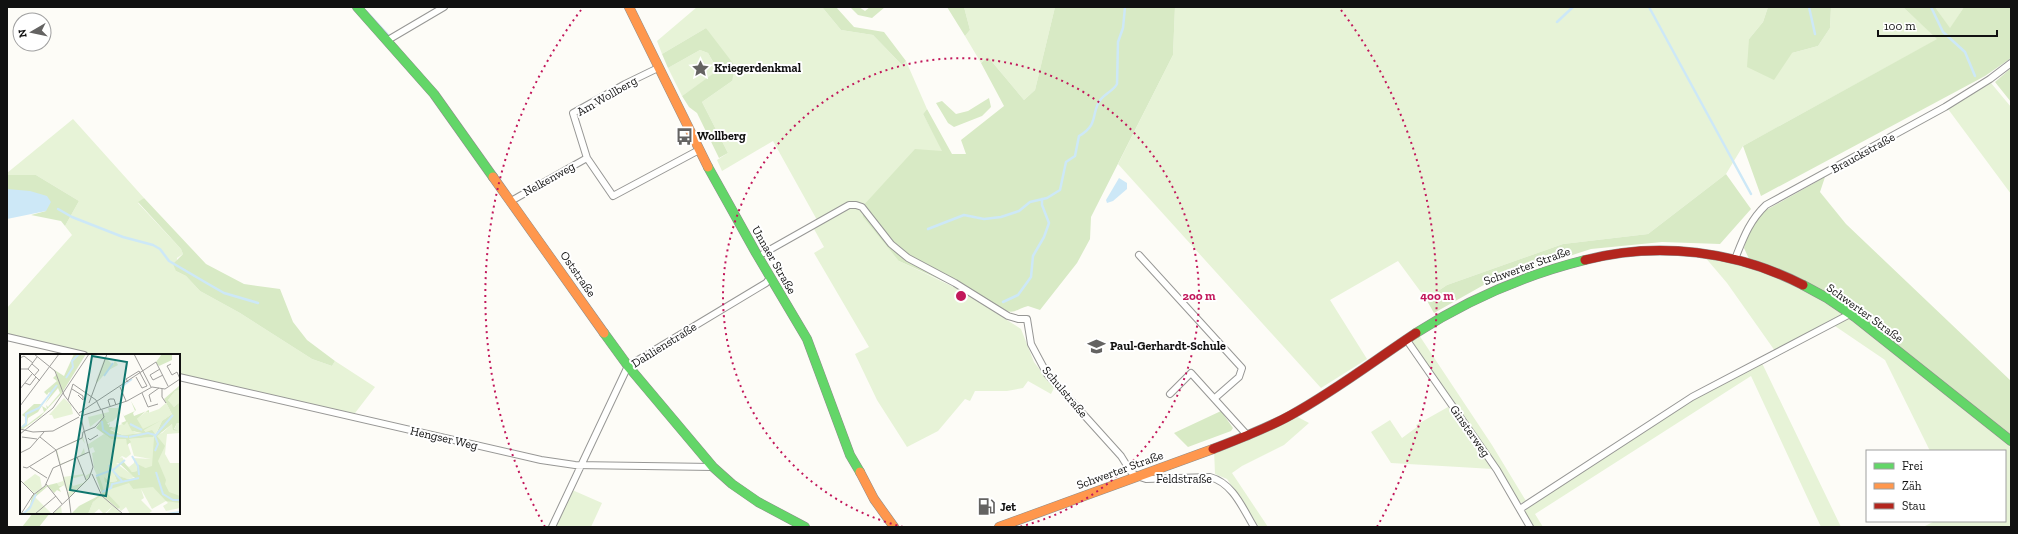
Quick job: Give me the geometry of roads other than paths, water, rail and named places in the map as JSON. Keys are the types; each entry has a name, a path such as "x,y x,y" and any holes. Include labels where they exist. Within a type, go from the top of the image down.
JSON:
{"main road":[{"name":"Oststraße","path":"357,7 388,40 434,94 628,366 713,467 732,484 758,502 805,527"},
{"name":"Unnaer Straße","path":"629,7 699,150 814,354 840,430 857,469 894,527"},
{"name":"Schwerter Straße","path":"999,527 1248,436 1292,414 1324,395 1432,322 1490,292 1553,267 1590,257 1624,252 1658,250 1703,253 1735,259 1778,273 1803,285 1850,314 2011,441"}],"street":[{"path":"388,40 444,7"},
{"name":"Brauckstraße","path":"1735,259 1747,228 1766,205 1945,107 1990,79 2011,63"},
{"name":"Am Wollberg","path":"658,68 625,84 573,113 587,158 613,196 699,150"},
{"name":"Nelkenweg","path":"511,201 587,158"},
{"name":"Schulstraße","path":"764,253 849,205 862,207 891,244 908,258 955,283 1008,316 1018,319 1027,319 1031,344 1047,374 1121,456 1131,472 1136,476"},
{"path":"1139,256 1242,368 1239,377 1215,398"},
{"name":"Dahlienstraße","path":"552,527 628,366 766,283 770,278"},
{"path":"1520,509 1692,397 1850,314"},
{"path":"7,337 80,354"},
{"name":"Ginsterweg","path":"1406,339 1497,470 1530,527"},
{"path":"1170,394 1191,373 1248,436"},
{"name":"Hengser Weg","path":"180,377 541,460 582,465 713,467"},
{"name":"Feldstraße","path":"1136,476 1146,479 1210,477 1219,479 1227,485 1254,527"}],"water":[{"path":"1119,178 1127,183 1127,189 1113,201 1107,203 1106,200"},
{"path":"7,189 30,191 47,196 51,202 46,211 7,219"}],"waterway":[{"path":"928,229 964,215 984,219 1001,217 1019,211 1030,202 1047,198 1060,190 1066,162 1075,156 1079,136 1086,132 1090,127 1101,99 1117,84 1118,42 1123,28 1125,7"},
{"path":"1557,22 1573,7"},
{"path":"1649,7 1751,194"},
{"path":"1809,7 1815,34"},
{"path":"1931,7 1943,32 1965,52 1975,76"},
{"path":"366,11 390,37"},
{"path":"1003,302 1018,295 1031,277 1033,256 1044,237 1049,223 1042,205 1042,199"},
{"path":"58,209 72,217 123,237 153,245 160,249 169,261 224,293 258,303"}],"place":[{"name":"Kriegerdenkmal","path":"701,68"},
{"name":"Wollberg","path":"684,136"},
{"name":"Paul-Gerhardt-Schule","path":"1097,346"},
{"name":"Jet","path":"987,507"}]}
